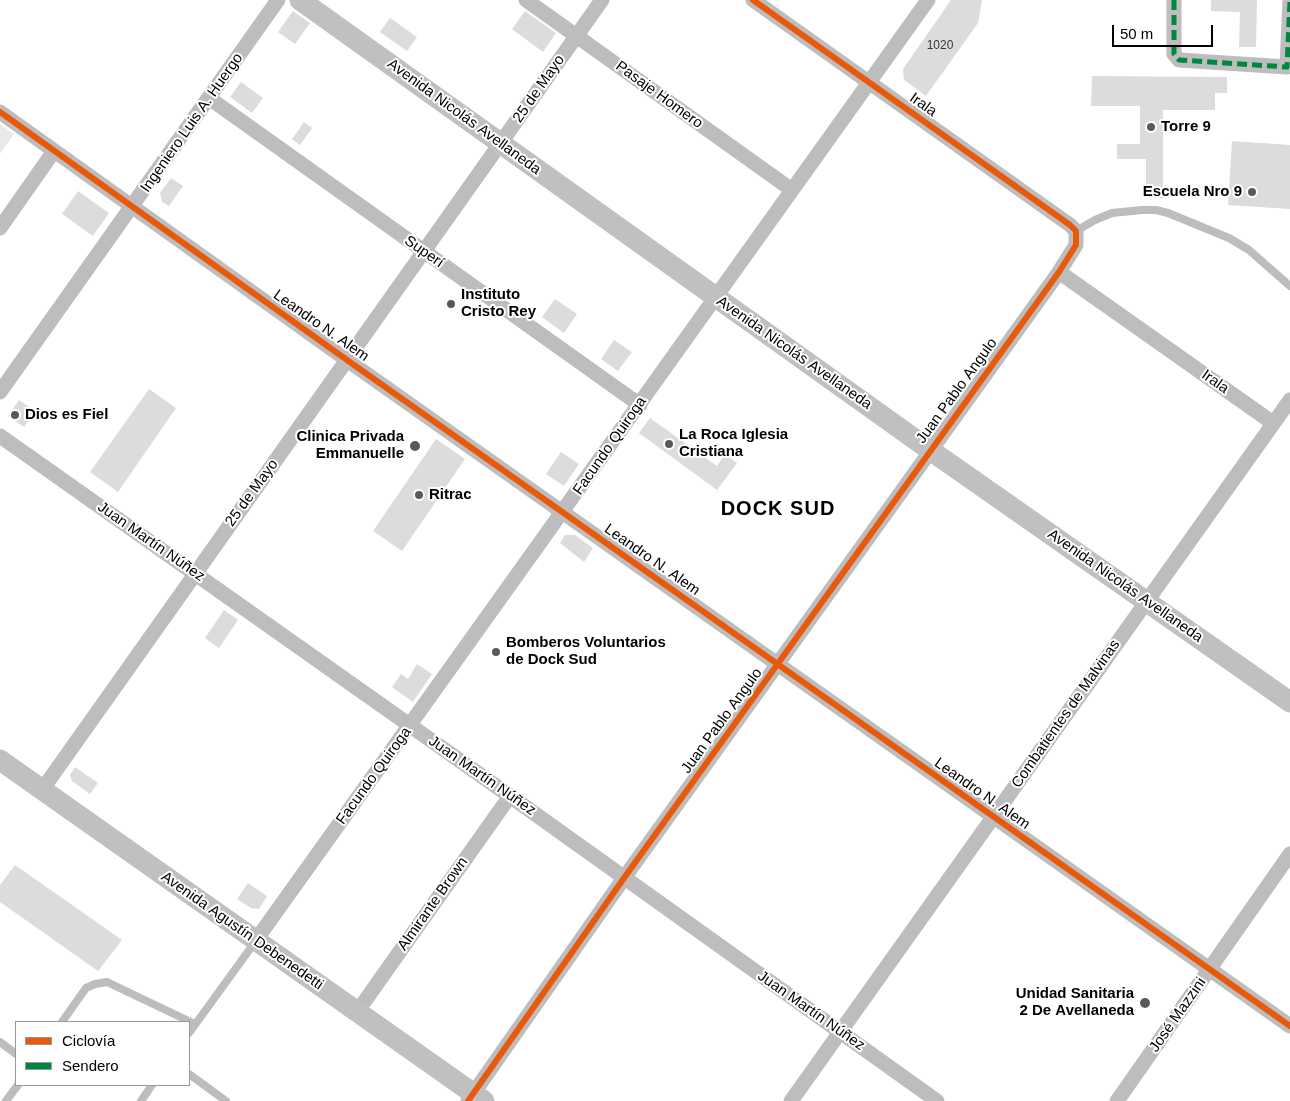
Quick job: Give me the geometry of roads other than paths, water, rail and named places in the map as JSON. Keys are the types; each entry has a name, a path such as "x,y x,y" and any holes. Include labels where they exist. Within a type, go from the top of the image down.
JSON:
{"main road":[{"name":"Avenida Nicolás Avellaneda","path":"300,0 715,298 1290,702"},
{"name":"Avenida Agustín Debenedetti","path":"0,760 256,940 475,1098"}],"street":[{"name":"Ingeniero Luis A. Huergo","path":"0,392 278,0"},
{"name":"Pasaje Homero","path":"526,0 792,190"},
{"name":"25 de Mayo","path":"42,790 602,0"},
{"name":"Irala","path":"753,0 1076,231"},
{"name":"Facundo Quiroga","path":"256,940 928,0"},
{"path":"1174,0 1174,54 1179,60 1288,68 1290,0"},
{"name":"Superí","path":"209,98 640,405"},
{"name":"Leandro N. Alem","path":"0,112 347,360 1290,1026"},
{"path":"0,228 54,151"},
{"name":"Juan Pablo Angulo","path":"475,1098 624,878 1059,272 1076,245 1076,231"},
{"name":"Irala","path":"1059,272 1273,423"},
{"name":"Combatientes de Malvinas","path":"791,1101 1290,400"},
{"name":"Juan Martín Núñez","path":"0,436 510,796 937,1101"},
{"name":"Almirante Brown","path":"357,1012 510,796"},
{"name":"José Mazzini","path":"1116,1101 1290,854"}],"lane":[{"path":"1076,231 1112,213 1156,210 1168,213 1229,238 1249,250 1290,286"},
{"path":"190,1032 256,940"},
{"path":"63,1021 86,988 94,984 107,982 189,1021"},
{"path":"190,1022 195,1024"},
{"path":"0,1042 15,1053"},
{"path":"190,1075 226,1101"},
{"path":"6,1101 17,1086"},
{"path":"141,1101 151,1086"}],"place":[{"name":"Torre 9","path":"1151,127"},
{"name":"Escuela Nro 9","path":"1252,192"},
{"name":"Instituto Cristo Rey","path":"451,304"},
{"name":"Dios es Fiel","path":"15,415"},
{"name":"La Roca Iglesia Cristiana","path":"669,444"},
{"name":"Clinica Privada Emmanuelle","path":"415,446"},
{"name":"Ritrac","path":"419,495"},
{"name":"Bomberos Voluntarios de Dock Sud","path":"496,652"},
{"name":"Unidad Sanitaria 2 De Avellaneda","path":"1145,1003"}],"district":[{"name":"DOCK SUD","path":"778,509"}]}
